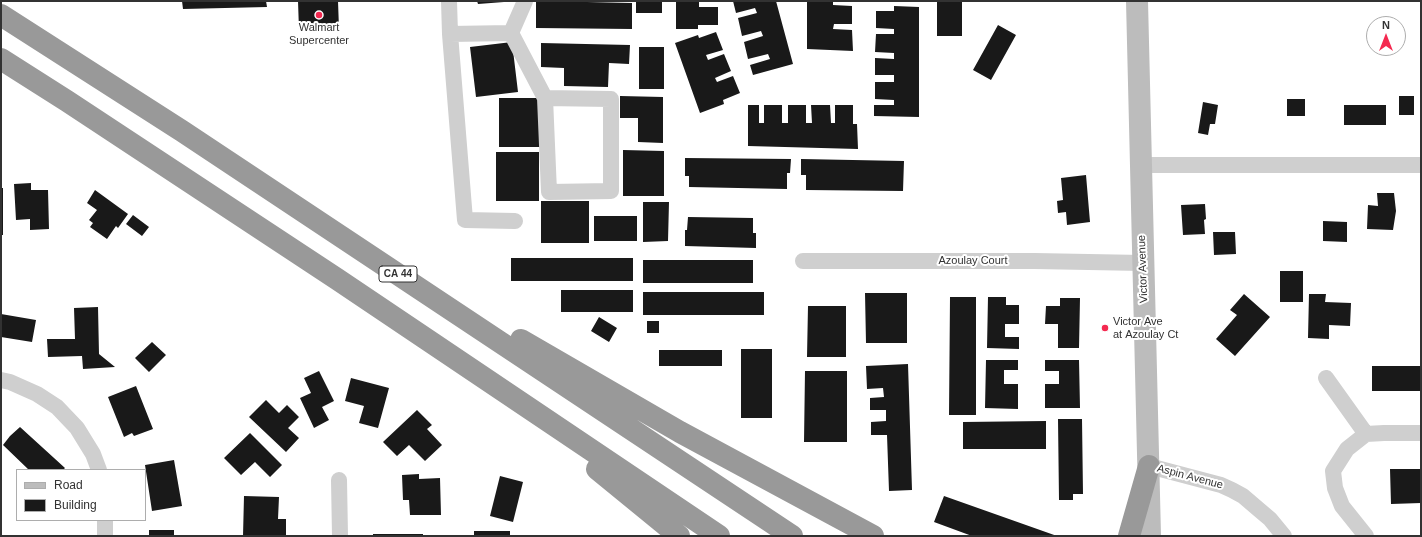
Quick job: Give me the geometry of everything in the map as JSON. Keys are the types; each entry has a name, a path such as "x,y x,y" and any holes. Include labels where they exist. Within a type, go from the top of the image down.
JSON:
{"highway":[{"path":"6,1 132,83 158,102 182,130"},
{"name":"CA 44","path":"1,14 182,130 792,536"},
{"path":"1,59 317,266 719,536"},
{"path":"460,315 500,327 680,432 873,536"},
{"path":"558,428 598,471 679,536"},
{"path":"1129,536 1149,466"}],"main road":[{"name":"Victor Avenue","path":"1136,1 1150,536"}],"street":[{"path":"449,1 450,34 465,220 515,221"},
{"path":"511,33 525,1"},
{"path":"450,34 511,33"},
{"path":"511,33 545,98 549,192 611,191 611,99 545,98"},
{"path":"1140,164 1421,164"},
{"name":"Azoulay Court","path":"803,261 1026,261 1143,264"},
{"path":"1326,378 1366,434"},
{"path":"1,380 10,382 37,394 56,407 77,428 94,454 99,469"},
{"path":"1366,536 1342,506 1334,488 1333,472 1347,449 1366,434 1421,433"},
{"name":"Aspin Avenue","path":"1149,466 1221,485 1232,490 1243,496 1270,519 1284,536"},
{"path":"339,480 340,536"},
{"path":"105,521 105,536"}],"building":[{"name":"Walmart Supercenter","path":"182,1 266,1 267,7 183,9"},
{"name":"Walmart Supercenter","path":"298,1 338,1 339,29 299,30"},
{"path":"477,1 504,1 504,2 478,4"},
{"path":"536,1 632,3 632,29 536,28"},
{"path":"636,1 662,1 662,13 636,13"},
{"path":"676,1 699,1 699,7 718,7 718,25 698,25 698,29 676,29"},
{"path":"733,1 776,1 793,64 753,75 750,65 770,59 768,54 748,59 744,42 763,36 761,31 742,36 738,18 757,13 755,8 736,13"},
{"path":"807,1 833,1 833,5 852,6 852,24 834,24 833,29 852,30 853,51 807,49"},
{"path":"937,1 962,1 962,36 937,36"},
{"path":"894,6 919,7 919,117 874,116 874,105 894,105 894,100 875,99 875,82 894,82 894,75 875,75 875,58 894,59 894,53 875,52 876,34 894,34 894,29 876,28 876,11 894,11"},
{"path":"998,25 1016,35 991,80 973,70"},
{"path":"716,32 723,50 706,55 708,60 724,54 731,71 715,78 717,82 733,76 740,93 723,100 724,104 700,113 675,43 698,35 699,38"},
{"path":"512,42 518,92 476,97 470,47"},
{"path":"541,43 630,45 629,64 609,63 608,87 564,86 564,68 541,67"},
{"path":"639,47 664,47 664,89 639,89"},
{"path":"620,96 663,97 663,143 638,142 638,118 620,118"},
{"path":"1399,96 1414,96 1414,115 1399,115"},
{"path":"499,98 541,98 541,147 499,147"},
{"path":"1287,99 1305,99 1305,116 1287,116"},
{"path":"1203,102 1218,105 1215,124 1210,124 1208,135 1198,133"},
{"path":"748,105 759,105 759,123 764,123 764,105 782,105 782,123 788,123 788,105 806,105 806,123 812,123 811,105 830,105 831,123 835,123 835,105 853,105 853,124 857,124 858,149 748,146"},
{"path":"1344,105 1386,105 1386,125 1344,125"},
{"path":"623,150 664,151 664,196 623,196"},
{"path":"496,152 539,152 539,201 496,201"},
{"path":"685,158 791,159 790,173 787,173 787,189 689,187 689,176 685,176"},
{"path":"801,159 904,161 903,191 806,190 806,175 801,175"},
{"path":"1086,175 1090,222 1067,225 1066,212 1058,213 1057,201 1063,200 1061,178"},
{"path":"31,183 31,190 48,190 49,229 30,230 30,219 16,220 14,184"},
{"path":"1,188 3,188 3,235 1,235"},
{"path":"95,190 128,214 118,228 116,226 107,239 90,227 93,223 89,220 97,210 87,203"},
{"path":"1377,193 1394,193 1396,211 1393,230 1367,229 1368,205 1378,206"},
{"path":"541,201 589,201 589,243 541,243"},
{"path":"643,202 669,202 668,241 643,242"},
{"path":"1205,204 1205,234 1183,235 1181,205"},
{"path":"133,215 149,227 142,236 126,224"},
{"path":"594,216 637,216 637,241 594,241"},
{"path":"688,217 753,218 753,233 756,233 756,248 685,246 685,230 687,230"},
{"path":"1323,221 1347,222 1347,242 1323,241"},
{"path":"1213,232 1235,232 1236,254 1214,255"},
{"path":"511,258 633,258 633,281 511,281"},
{"path":"643,260 753,260 753,283 643,283"},
{"path":"1280,271 1303,271 1303,302 1280,302"},
{"path":"561,290 633,290 633,312 561,312"},
{"path":"643,292 764,292 764,315 643,315"},
{"path":"865,293 907,293 907,343 866,343"},
{"path":"1244,294 1270,317 1235,356 1216,339 1237,315 1230,310"},
{"path":"1309,294 1326,294 1325,302 1351,303 1350,326 1329,325 1329,339 1308,338"},
{"path":"950,297 976,297 976,415 949,415"},
{"path":"988,297 1006,297 1006,305 1019,305 1019,324 1005,324 1005,337 1019,337 1019,349 987,348"},
{"path":"1060,298 1080,298 1079,348 1058,348 1058,324 1045,324 1046,306 1060,306"},
{"path":"808,306 846,306 846,357 807,357"},
{"path":"98,307 99,354 115,367 83,369 82,356 48,357 47,339 75,339 74,308"},
{"path":"1,314 36,320 32,342 1,337"},
{"path":"599,317 617,328 609,342 591,331"},
{"path":"647,321 659,321 659,333 647,333"},
{"path":"152,342 166,355 149,372 135,358"},
{"path":"741,349 772,349 772,418 741,418"},
{"path":"659,350 722,350 722,366 659,366"},
{"path":"986,360 1018,360 1018,370 1004,370 1004,384 1018,384 1018,409 985,408"},
{"path":"1045,360 1079,360 1080,408 1045,408 1045,384 1059,384 1059,371 1045,371"},
{"path":"908,364 912,490 889,491 887,435 871,435 871,422 886,421 886,410 870,410 870,398 884,397 883,388 867,389 866,366"},
{"path":"1372,366 1421,366 1421,391 1372,391"},
{"path":"319,371 334,401 322,407 329,420 314,428 300,398 311,393 304,378"},
{"path":"805,371 847,371 847,442 804,442"},
{"path":"351,378 389,388 378,428 359,423 364,406 345,401"},
{"path":"136,386 153,429 134,436 132,433 124,437 108,397"},
{"path":"266,400 279,413 287,405 299,417 288,428 299,438 286,452 249,417"},
{"path":"417,410 432,425 427,429 442,445 425,461 409,445 397,456 383,442"},
{"path":"1058,419 1082,419 1083,494 1073,494 1073,500 1059,500"},
{"path":"1046,421 1046,449 963,449 963,422"},
{"path":"20,427 65,468 28,469 3,445"},
{"path":"250,433 282,465 270,477 255,462 241,475 224,458"},
{"path":"174,460 182,506 152,511 145,465"},
{"path":"1390,469 1421,469 1421,503 1391,504"},
{"path":"419,474 419,479 440,478 441,515 410,515 409,500 403,500 402,475"},
{"path":"500,476 523,482 513,522 490,516"},
{"path":"244,496 279,497 278,519 286,519 286,536 243,536"},
{"path":"944,496 1057,536 972,536 934,522"},
{"path":"149,530 174,530 174,536 149,536"},
{"path":"474,531 510,531 510,536 474,536"},
{"path":"373,534 423,534 423,536 373,536"}],"place":[{"name":"Walmart Supercenter","path":"319,15"},
{"name":"Victor Ave at Azoulay Ct","path":"1105,328"}]}
